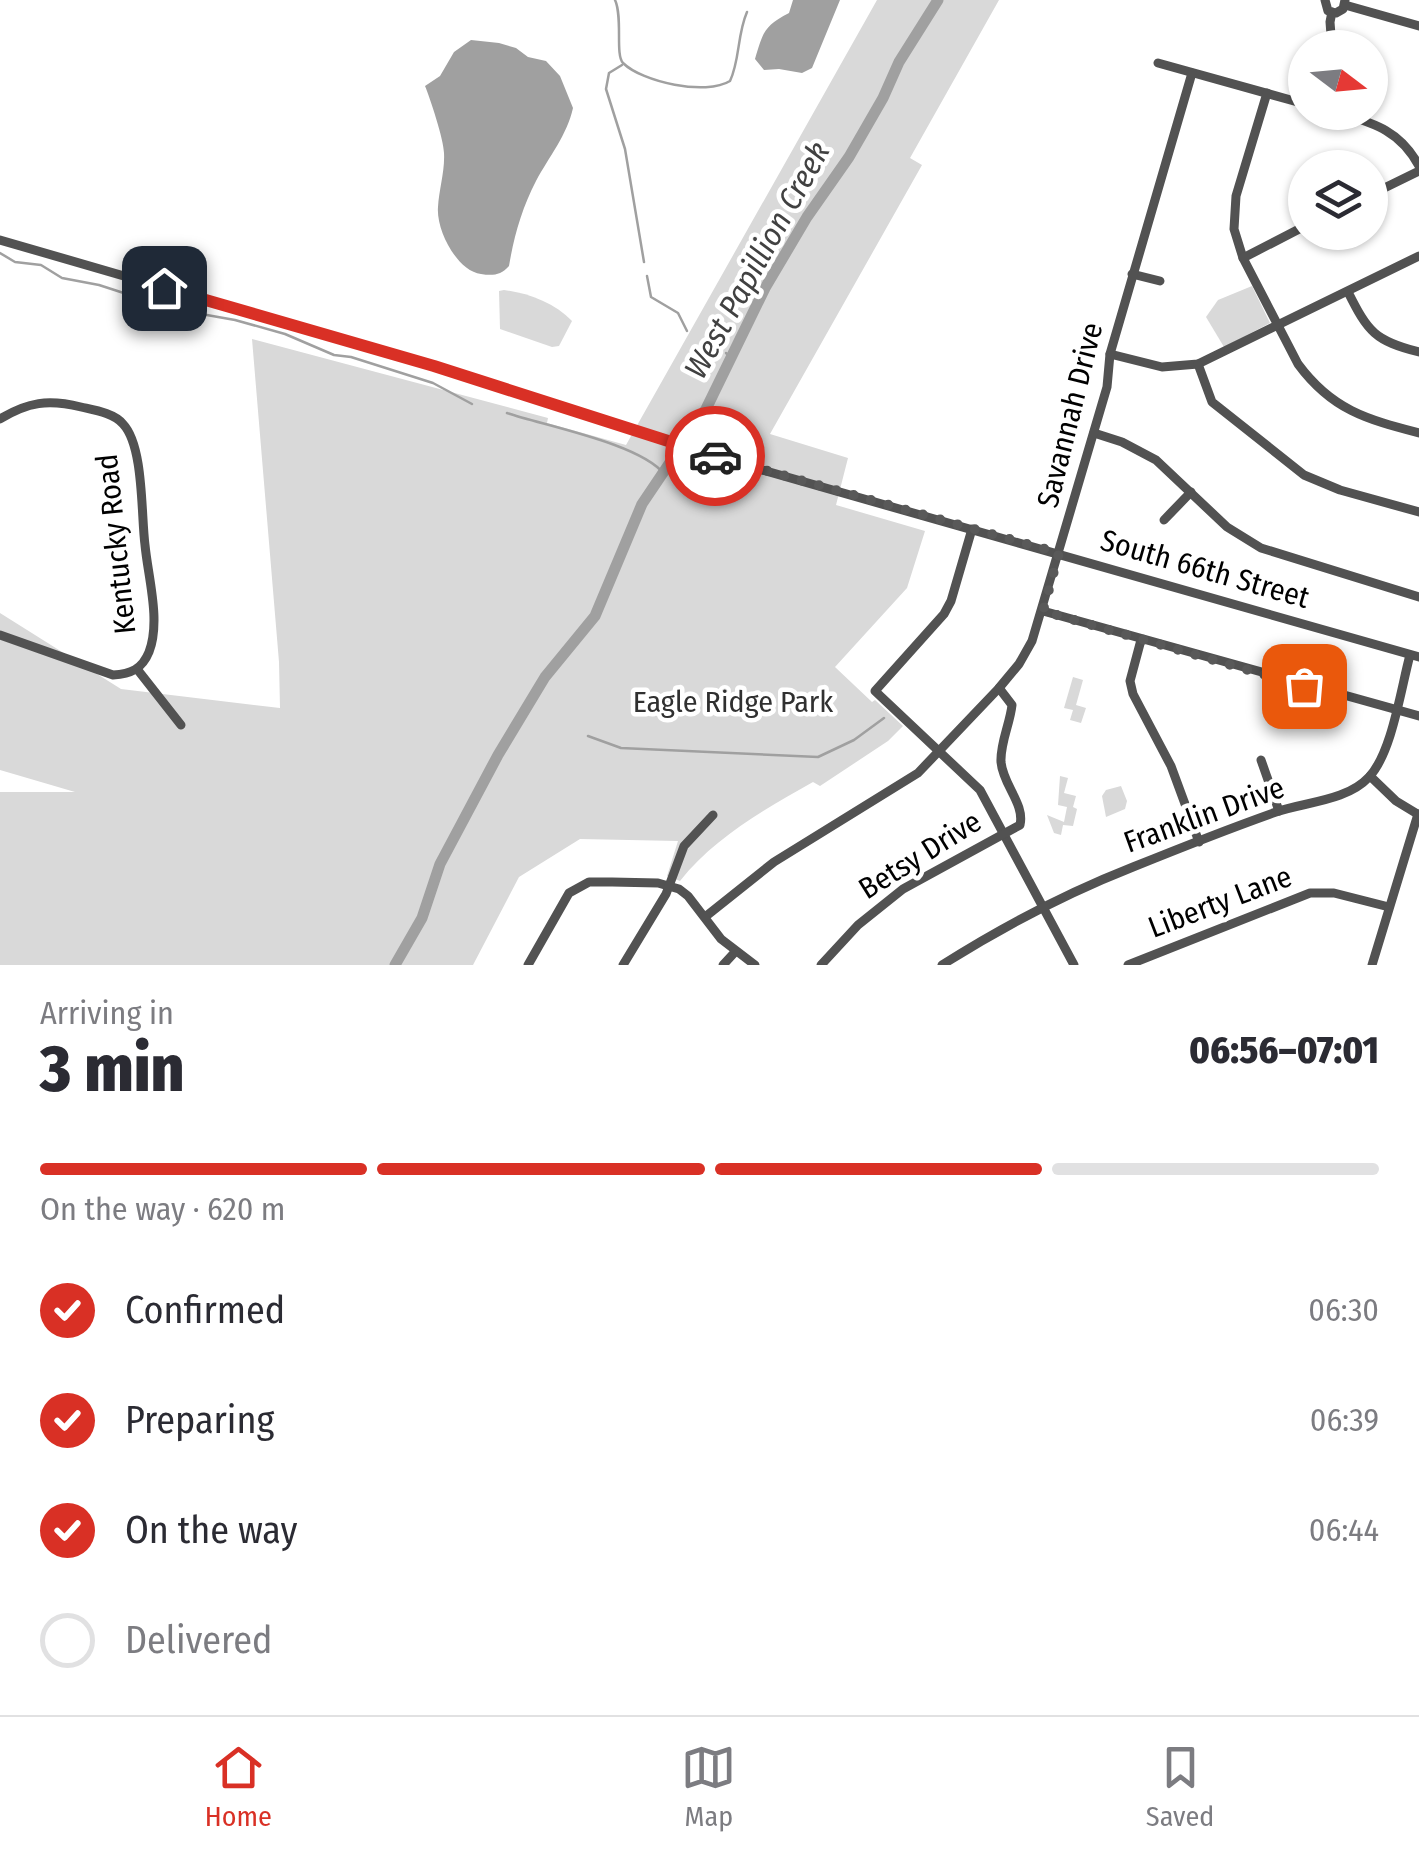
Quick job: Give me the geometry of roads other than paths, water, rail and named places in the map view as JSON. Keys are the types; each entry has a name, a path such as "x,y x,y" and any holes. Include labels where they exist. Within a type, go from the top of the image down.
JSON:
{"street":[{"path":"1324,0 1332,12 1340,12 1345,2 1419,26"},
{"path":"1331,30 1332,12"},
{"path":"1158,63 1288,99"},
{"name":"Savannah Drive","path":"705,917 774,862 900,786 940,751 1026,653 1043,611 1094,433 1107,387 1110,354 1192,72"},
{"path":"1266,93 1233,212 1243,258 1298,364 1332,400 1356,414 1419,433"},
{"path":"1388,130 1411,150 1419,168 1388,184"},
{"path":"1243,258 1288,235"},
{"name":"South 66th Street","path":"0,240 434,366 706,454 1415,656"},
{"path":"1110,354 1162,367 1198,364 1419,256"},
{"path":"1132,274 1160,280"},
{"path":"1348,292 1372,334 1391,345 1419,352"},
{"path":"1198,364 1212,402 1304,474 1340,490 1419,512"},
{"name":"Kentucky Road","path":"0,419 24,406 45,402 88,408 125,425 136,454 152,604 151,648 137,669 122,675 102,674 0,635"},
{"path":"1094,433 1156,460 1226,527 1261,548 1419,597"},
{"path":"1164,520 1192,492"},
{"path":"972,530 944,614 874,691 980,790 1074,965"},
{"path":"1043,611 1419,716"},
{"path":"1140,640 1130,681 1133,694 1171,766 1199,842"},
{"path":"1372,965 1419,815 1396,801 1370,776 1383,754 1415,656"},
{"name":"Kentucky Road","path":"137,669 181,725"},
{"name":"Betsy Drive","path":"820,965 858,925 903,889 1020,824 1022,817 1001,766 1012,705 999,688"},
{"path":"1261,760 1278,811"},
{"name":"Franklin Drive","path":"942,965 1093,884 1278,811 1347,792 1370,776"},
{"path":"623,965 670,886 684,846 713,816"},
{"path":"528,965 569,893 590,882 670,886 688,896 735,952 755,965"},
{"name":"Liberty Lane","path":"1128,965 1310,893 1334,893 1389,906"},
{"path":"723,965 735,952"}],"waterway":[{"path":"615,0 623,63 644,76 691,87 730,81 747,12"},
{"name":"West Papillion Creek","path":"395,965 422,918 440,864 498,755 545,677 595,616 642,504 706,409 765,288 849,157 899,62 938,0"},
{"path":"622,65 609,73 606,89 625,149 644,262"},
{"path":"0,253 15,262 41,265 62,278 99,285 173,309 285,334 334,355 433,383 472,404"},
{"path":"647,276 651,297 678,313 687,331"},
{"name":"West Papillion Creek","path":"726,353 731,358"},
{"path":"507,413 614,445 652,463 664,474"},
{"path":"588,736 621,748 818,757 854,740 884,718"}],"park label":[{"name":"Eagle Ridge Park","path":"733,702"}]}
